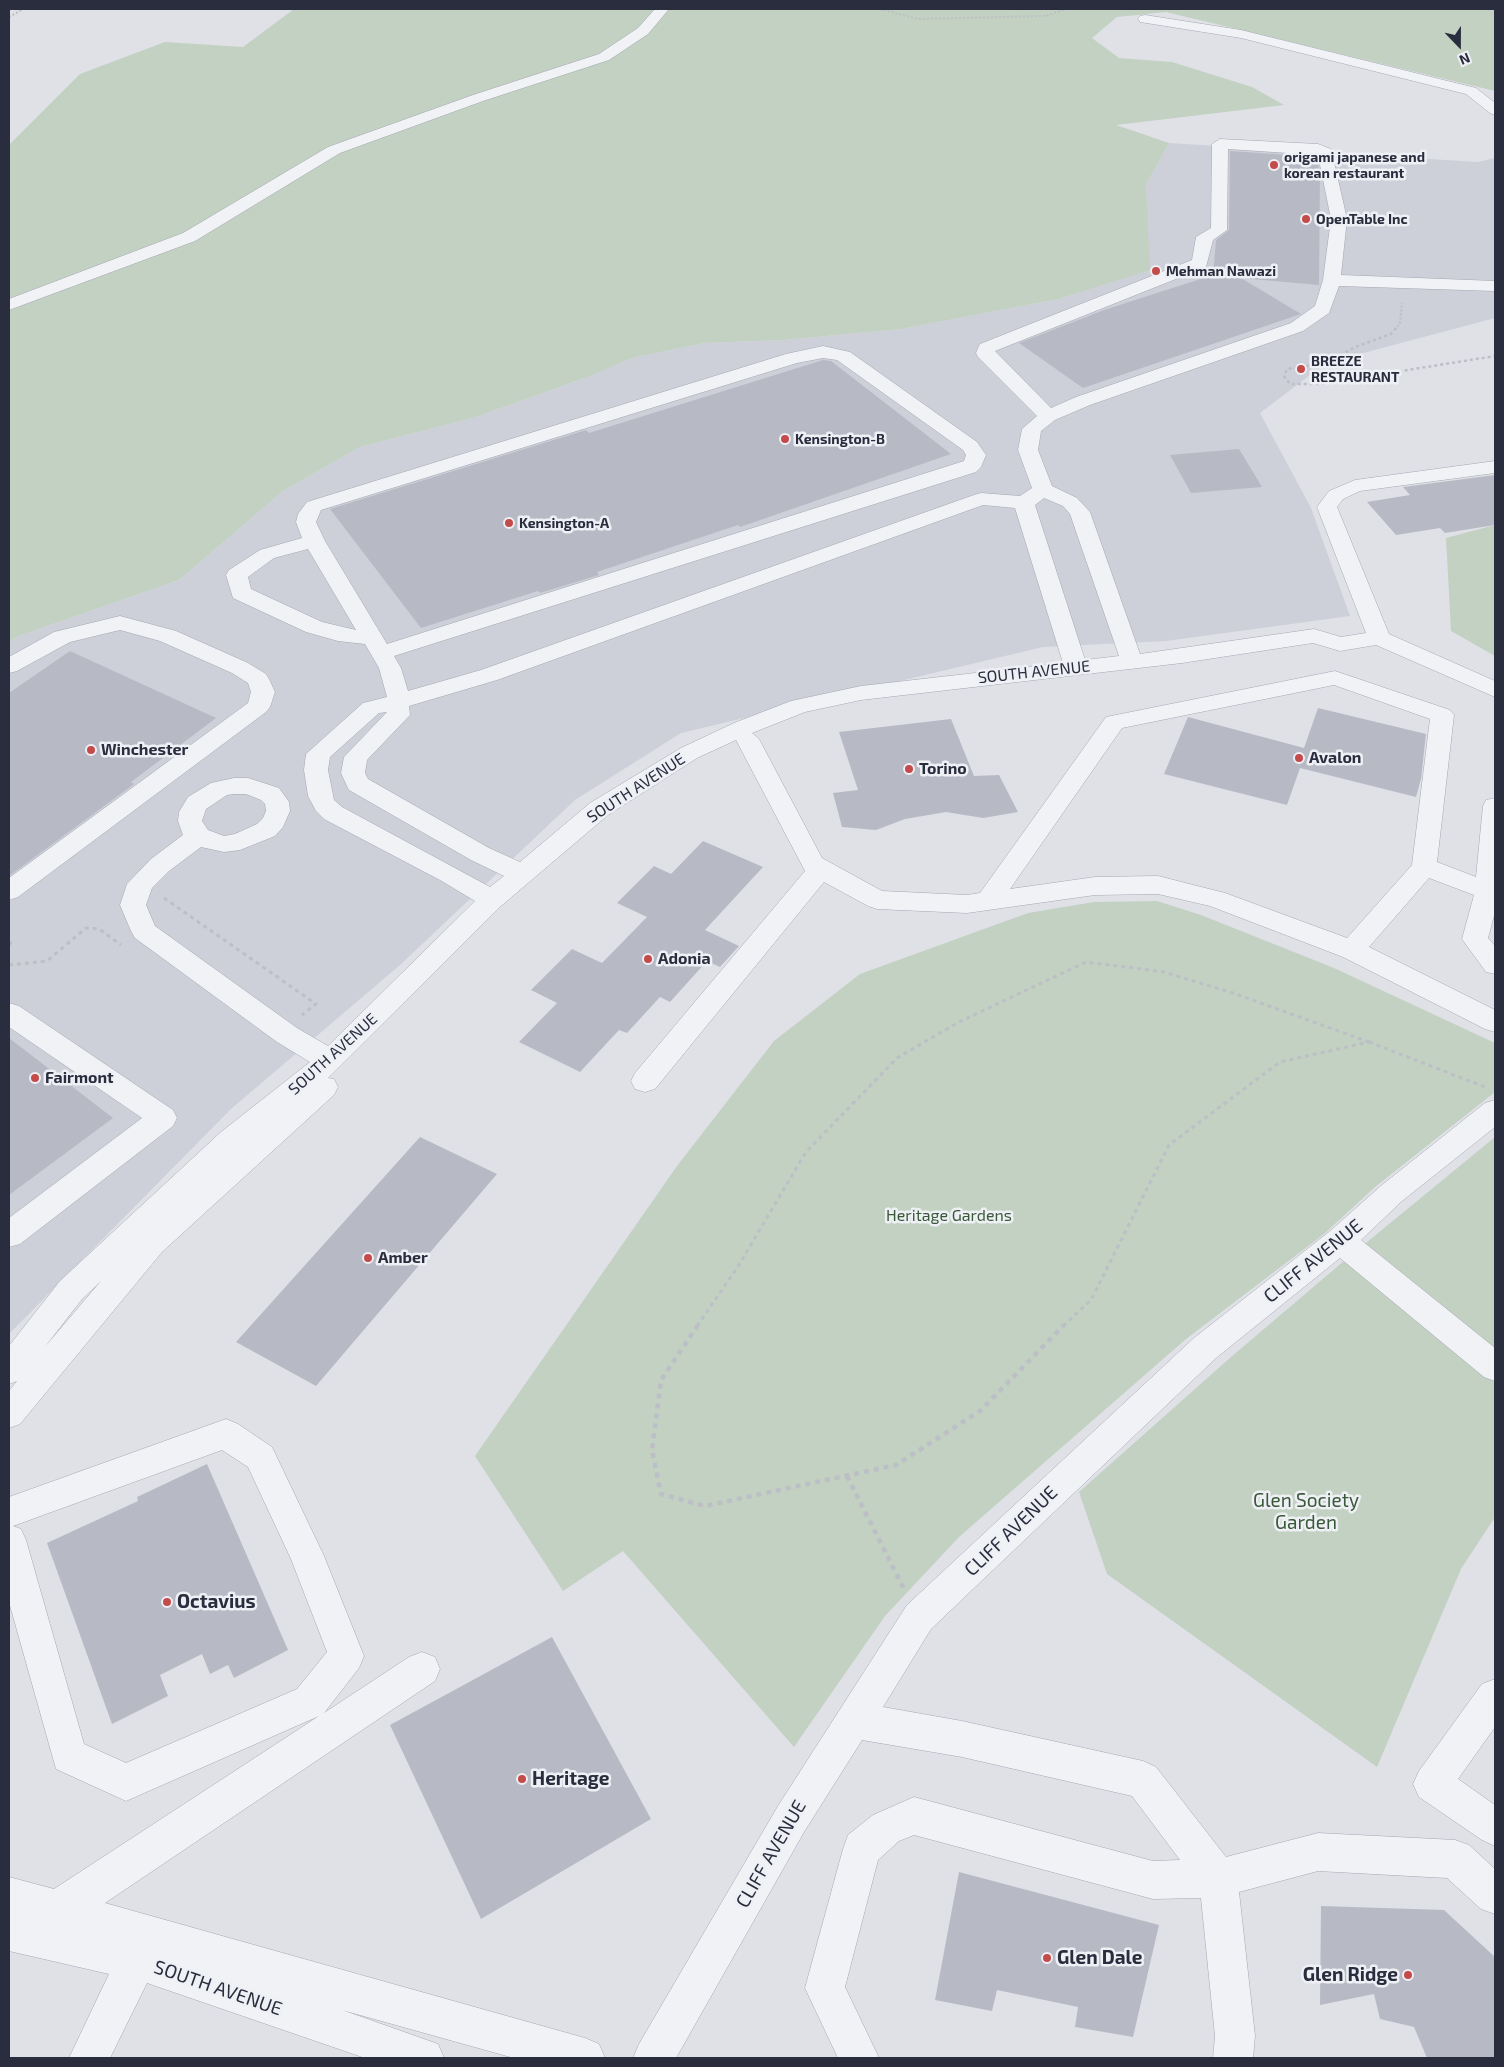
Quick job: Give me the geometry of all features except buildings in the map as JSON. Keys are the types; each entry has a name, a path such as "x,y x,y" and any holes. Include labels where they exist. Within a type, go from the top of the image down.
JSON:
{"street":[{"path":"9,305 189,237 334,150 478,98 604,57 643,32 662,9"},
{"path":"1145,19 1241,34 1471,91 1495,110"},
{"path":"1048,416 985,353 987,348 1200,263 1205,237 1219,230 1220,144 1318,149 1325,152 1339,219 1332,280 1323,309 1297,327 1083,400 1048,416 1032,429 1028,450 1043,490 1070,502 1080,512 1132,662"},
{"path":"1332,280 1495,286"},
{"path":"314,541 268,554 237,575 241,593 314,627 377,646 969,468 974,463 976,455 970,446 843,356 823,352 784,361 314,506 308,514 306,522 314,541 377,646 390,668 399,709 398,715 356,757 353,764 353,773 358,784 480,854 523,874"},
{"path":"1495,467 1355,486 1336,495 1328,507 1379,638 1495,690"},
{"path":"492,900 449,874 333,813 320,796 316,770 318,754 371,708 398,703 489,675 981,499 1024,503 1043,490"},
{"path":"1024,503 1076,667"},
{"path":"9,666 62,637 120,622 168,636 240,668 258,679 263,692 258,707 9,891"},
{"name":"SOUTH AVENUE","path":"9,1370 71,1290 231,1140 330,1061 492,900 599,809 689,753 742,728 799,706 862,693 1132,662 1314,636 1340,644 1379,638"},
{"path":"9,1414 151,1243 333,1080 465,945 601,824 718,751 813,713 939,693 1119,678 1332,652 1340,644"},
{"path":"987,902 1114,722 1335,678 1442,715 1424,867 1352,950"},
{"path":"747,739 812,864 877,900 967,904 1095,886 1158,885 1216,899 1352,950 1495,1022"},
{"path":"1495,806 1492,892 1475,940 1495,965"},
{"path":"199,836 160,865 140,884 132,905 144,930 287,1035 330,1061"},
{"path":"1424,867 1492,892"},
{"path":"646,1080 821,869"},
{"path":"9,1014 163,1118 9,1235"},
{"name":"CLIFF AVENUE","path":"653,2058 791,1819 852,1720 919,1618 1205,1348 1340,1242 1491,1099"},
{"path":"1340,1242 1495,1367"},
{"path":"9,1512 226,1434 260,1457 307,1556 346,1656 310,1702 126,1782 69,1756 9,1540"},
{"path":"57,1909 89,1891 422,1669"},
{"path":"1495,1698 1432,1784 1495,1827"},
{"path":"852,1720 962,1739 1143,1780 1218,1878 1235,2036 1233,2058"},
{"path":"859,2058 825,1988 862,1848 886,1828 914,1816 1153,1880 1218,1878 1318,1852 1455,1859 1495,1895"},
{"path":"9,1896 585,2058"},
{"name":"SOUTH AVENUE","path":"9,1931 137,1960 424,2058"},
{"path":"89,2058 137,1960"}],"path":[{"path":"9,17 23,9"},
{"path":"880,9 918,20 1045,16 1066,9"},
{"path":"1404,282 1400,323 1391,334 1355,347 1326,363 1287,369 1284,376 1290,384 1320,384 1495,356"},
{"path":"9,965 47,961 86,928 98,929"},
{"path":"9,941 12,941 9,945"},
{"path":"1369,1042 1280,1062 1169,1145 1092,1300 1040,1348 980,1411 896,1466 706,1506 661,1494 652,1450 661,1380 737,1268 806,1152 897,1058 958,1022 1086,962 1164,972 1233,993 1369,1042 1491,1099"},
{"path":"847,1476 919,1618"}],"shaded area":[{"path":"1169,143 1478,162 1495,158 1495,318 1326,363 1260,413 1311,508 1350,616 1166,641 1043,647 681,733 575,800 400,965 231,1109 9,1334 9,643 16,637 179,580 283,491 360,447 476,417 593,375 632,358 705,343 784,340 901,329 1059,299 1149,270 1146,185"}],"green space":[{"path":"294,9 1495,9 1495,91 1166,12 1117,17 1092,38 1119,58 1172,62 1252,87 1284,105 1116,125 1169,143 1146,185 1150,270 1059,299 901,329 784,340 705,343 632,358 593,375 476,417 360,447 283,491 179,580 16,637 9,643 9,145 80,74 165,42 243,47"},
{"path":"1495,525 1495,656 1451,631 1446,538"},
{"name":"Heritage Gardens","path":"1157,901 1201,915 1334,968 1495,1043 1495,1092 1375,1187 1324,1234 1186,1339 959,1537 885,1616 794,1747 623,1551 563,1591 475,1456 677,1166 774,1041 860,974 1028,913 1094,902"},
{"name":"Glen Society Garden","path":"1495,1137 1495,1517 1461,1569 1377,1767 1107,1574 1079,1492 1231,1357"}],"place":[{"name":"origami japanese and korean restaurant","path":"1274,165"},
{"name":"OpenTable Inc","path":"1306,219"},
{"name":"Mehman Nawazi","path":"1156,271"},
{"name":"BREEZE RESTAURANT","path":"1301,369"},
{"name":"Kensington-B","path":"785,439"},
{"name":"Kensington-A","path":"509,523"},
{"name":"Winchester","path":"91,750"},
{"name":"Avalon","path":"1299,758"},
{"name":"Torino","path":"909,769"},
{"name":"Adonia","path":"648,959"},
{"name":"Fairmont","path":"35,1078"},
{"name":"Amber","path":"368,1258"},
{"name":"Octavius","path":"167,1602"},
{"name":"Heritage","path":"522,1779"},
{"name":"Glen Dale","path":"1047,1958"},
{"name":"Glen Ridge","path":"1408,1975"}]}
